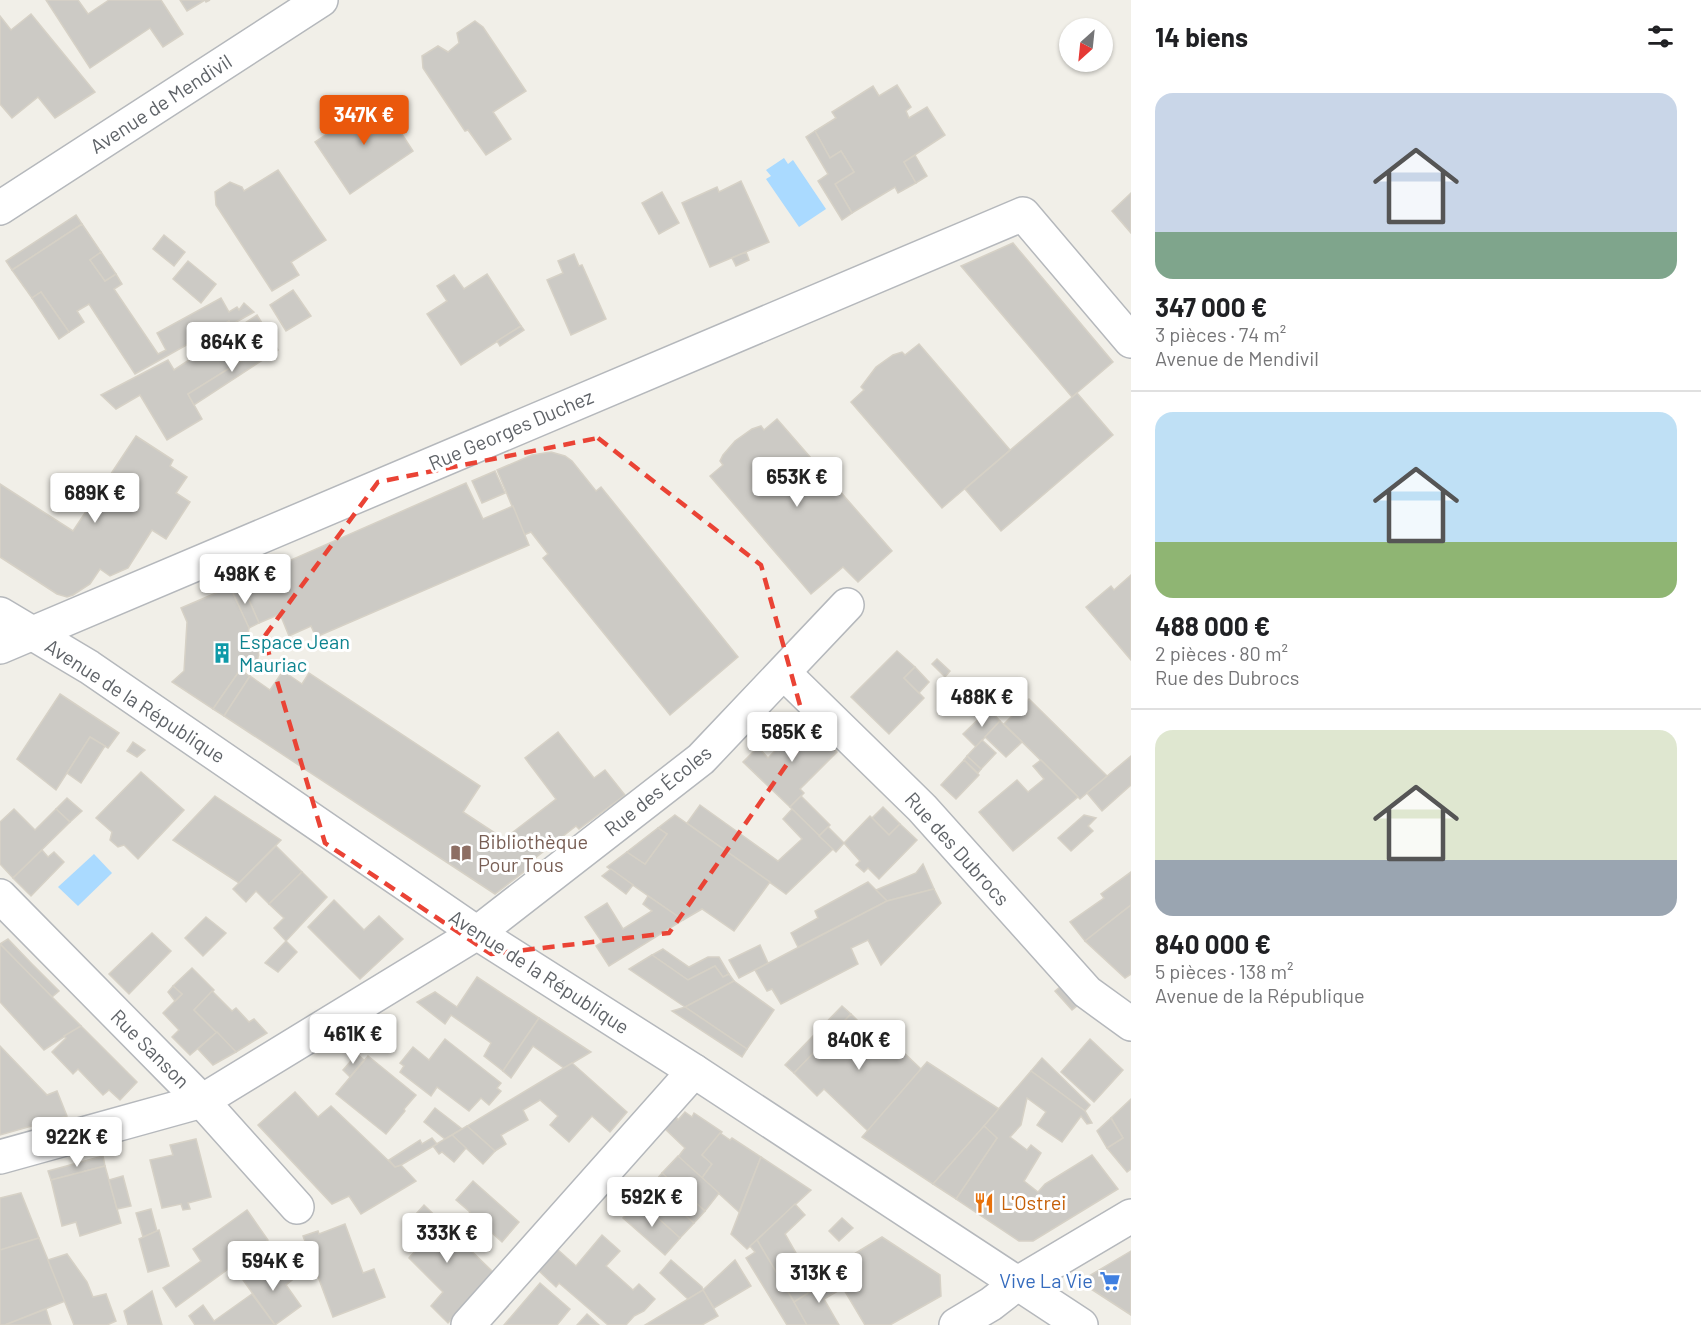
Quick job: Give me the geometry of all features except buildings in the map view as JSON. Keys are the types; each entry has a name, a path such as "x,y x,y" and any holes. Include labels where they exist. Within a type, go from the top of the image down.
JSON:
{"street":[{"name":"Avenue de Mendivil","path":"0,208 321,0"},
{"name":"Rue Georges Duchez","path":"0,647 1023,214 1131,341"},
{"name":"Rue des Écoles","path":"0,1157 202,1101 477,933 700,759 847,605"},
{"name":"Avenue de la République","path":"0,614 89,667 477,933 694,1071 1081,1325"},
{"name":"Rue des Dubrocs","path":"783,673 922,808 1087,992 1131,1024"},
{"name":"Rue Sanson","path":"0,896 202,1101 297,1207"},
{"path":"468,1325 694,1071"},
{"path":"956,1325 991,1304 1018,1283 1131,1216"}],"highlighted area":[{"path":"598,438 761,565 808,734 669,933 491,954 325,843 264,637 378,482"}],"water":[{"path":"784,158 788,164 793,160 826,209 799,227 766,179 771,176 766,170"},
{"path":"94,854 112,873 78,906 58,887"}],"place":[{"name":"Espace Jean Mauriac","path":"222,653"},
{"name":"Bibliothèque Pour Tous","path":"461,853"},
{"name":"L'Ostrei","path":"984,1203"},
{"name":"Vive La Vie","path":"1110,1281"}]}
